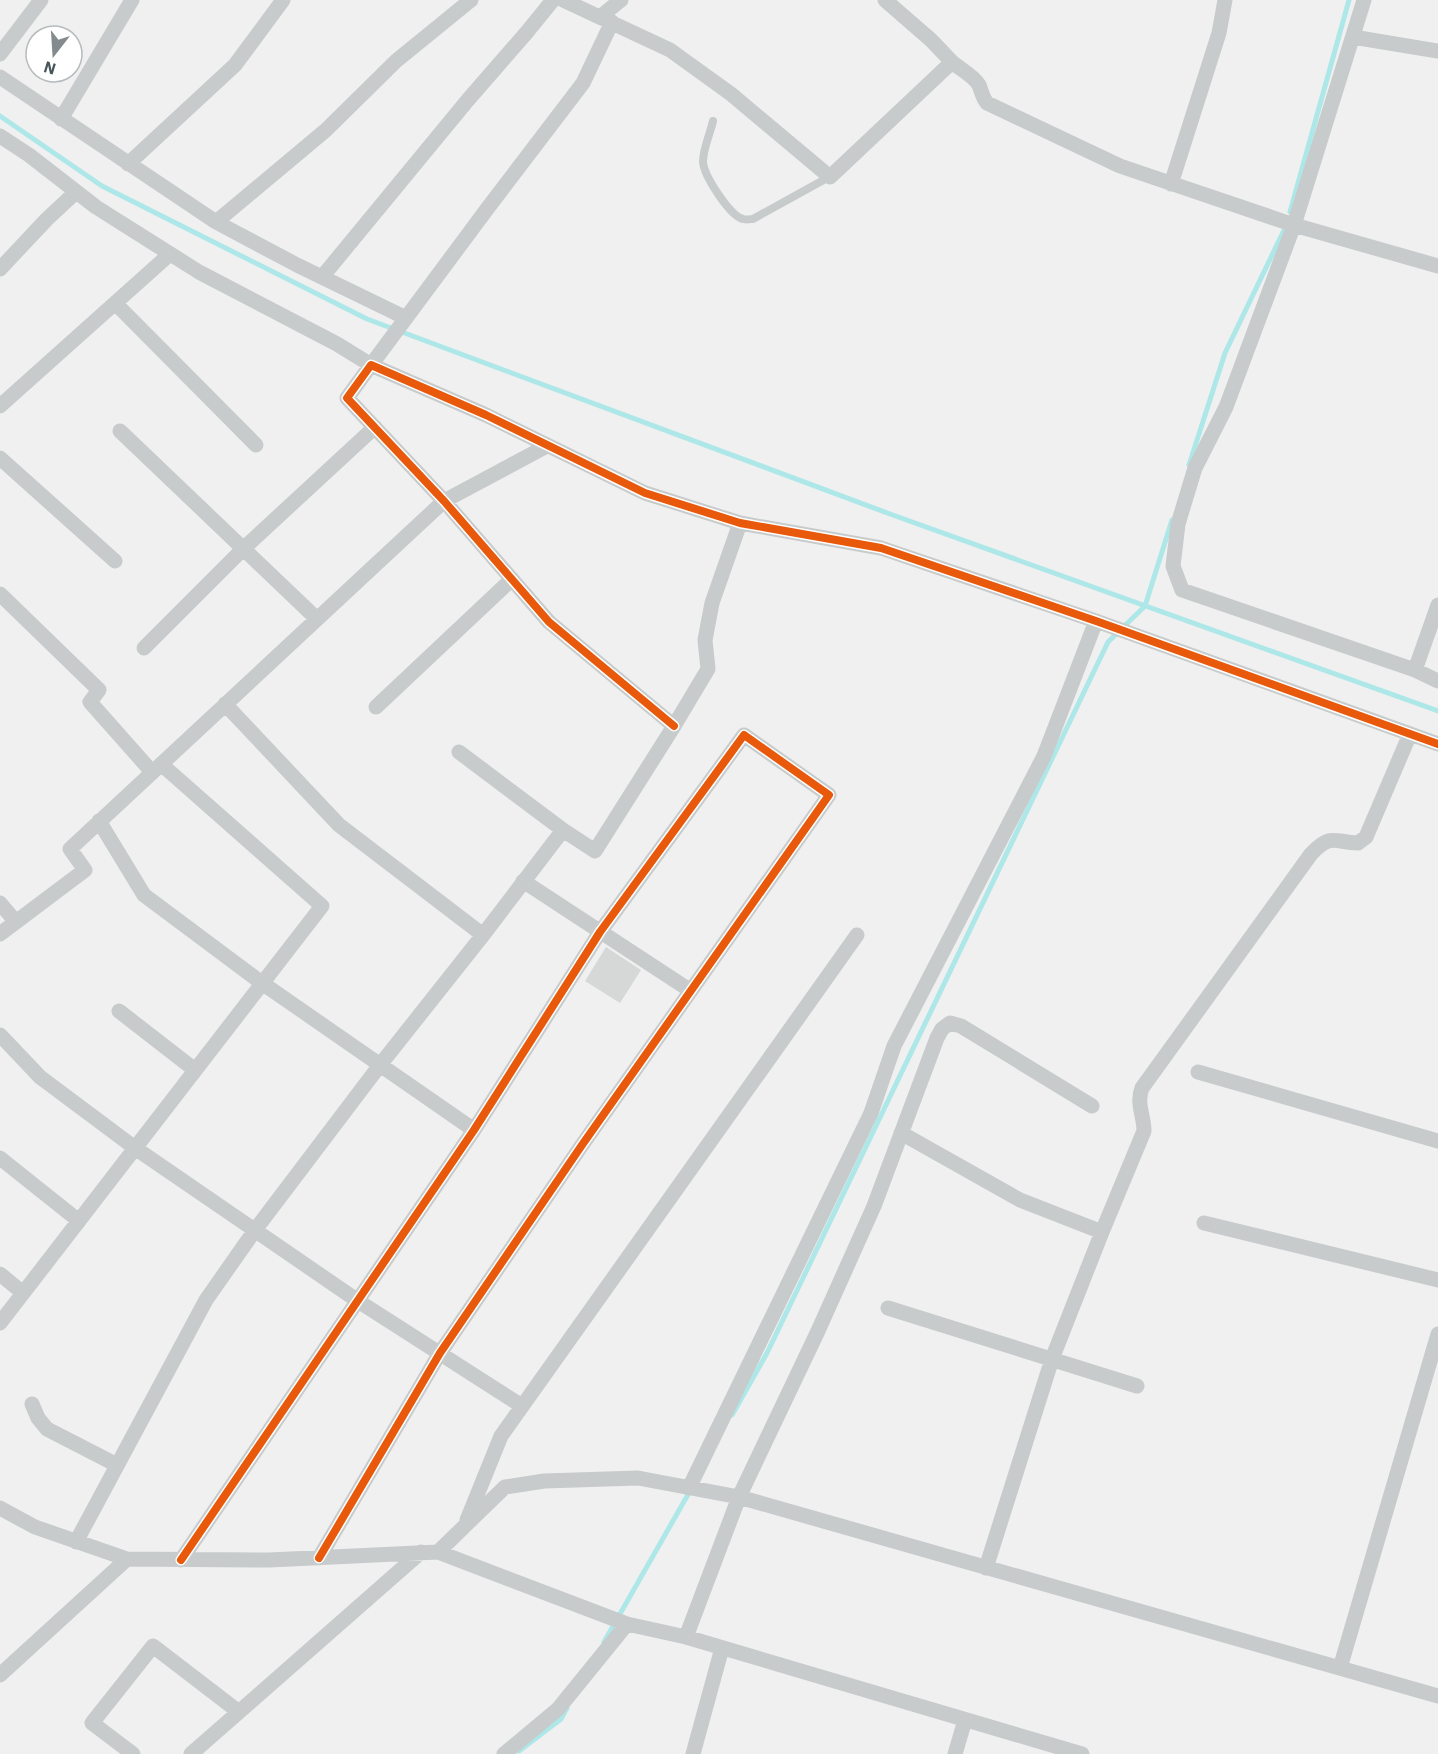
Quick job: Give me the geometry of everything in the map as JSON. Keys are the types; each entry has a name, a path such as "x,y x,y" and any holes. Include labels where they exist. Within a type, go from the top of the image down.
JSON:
{"street":[{"path":"0,54 41,0"},
{"path":"60,119 132,0"},
{"path":"128,164 235,65 283,0"},
{"path":"216,222 326,130 396,61 471,0"},
{"path":"322,278 466,101 553,0"},
{"path":"563,0 670,50 731,94 830,177 952,62"},
{"path":"621,0 606,20 583,83 347,398 444,501 549,622 674,726"},
{"path":"885,0 975,81 987,103 1120,166 1294,225 1438,266"},
{"path":"1171,184 1219,33 1225,0"},
{"path":"1364,0 1294,225 1226,407 1195,468 1178,524 1173,566 1182,590 1415,670 1438,681"},
{"path":"1353,37 1438,51"},
{"path":"0,77 216,222 403,322"},
{"path":"0,136 96,207 199,272 337,344 371,365 486,415 645,493 740,523 880,548 1096,621 1438,744"},
{"path":"0,269 76,192"},
{"path":"0,406 170,254"},
{"path":"115,303 256,445"},
{"path":"144,648 244,548 375,427"},
{"path":"120,431 316,619"},
{"path":"0,934 85,870 70,849 444,501 546,446"},
{"path":"0,458 115,561"},
{"path":"459,752 562,830 595,851 708,669 705,640 712,603 740,523"},
{"path":"376,707 512,579"},
{"path":"0,594 99,690 90,702 156,768 322,906 0,1323"},
{"path":"1415,670 1438,605"},
{"path":"688,1488 871,1113 894,1046 1044,756 1096,621"},
{"path":"225,704 339,825 483,934"},
{"path":"986,1568 1052,1359 1144,1131 1144,1119 1139,1102 1142,1089 1311,854 1321,843 1328,840 1358,843 1366,837 1410,734"},
{"path":"181,1560 474,1130 600,932 744,735 829,795 582,1145 440,1353 319,1557"},
{"path":"99,821 144,895 262,984 474,1130"},
{"path":"76,1542 206,1300 255,1230 562,830"},
{"path":"523,882 691,991"},
{"path":"0,903 16,922"},
{"path":"465,1525 501,1436 857,935"},
{"path":"119,1011 195,1070"},
{"path":"686,1637 739,1497 870,1216 942,1029 950,1023 961,1026 1092,1106"},
{"path":"0,1035 40,1077 135,1148 358,1301 522,1406"},
{"path":"1198,1072 1438,1141"},
{"path":"901,1133 1020,1200 1102,1232"},
{"path":"0,1158 79,1221"},
{"path":"1204,1223 1438,1280"},
{"path":"0,1274 23,1293"},
{"path":"888,1308 1137,1386"},
{"path":"1340,1668 1438,1334"},
{"path":"32,1404 46,1429 117,1465"},
{"path":"438,1552 505,1486 544,1481 638,1478 739,1497 1438,1696"},
{"path":"0,1508 35,1527 127,1559 269,1560 438,1552 627,1624 686,1637 1082,1754"},
{"path":"191,1754 421,1552"},
{"path":"0,1675 127,1559"},
{"path":"504,1754 558,1708 627,1624"},
{"path":"133,1754 93,1723 153,1646 239,1712"},
{"path":"693,1754 722,1648"},
{"path":"955,1754 965,1720"}],"lane":[{"path":"713,121 704,156 705,169 720,199 735,215 744,220 753,219 830,177"}],"building":[{"path":"606,947 641,970 620,1003 585,981"}],"waterway":[{"path":"1290,212 1349,0"},
{"path":"0,116 102,186 367,319 890,514 1438,711"},
{"path":"1189,465 1225,353 1287,224"},
{"path":"732,1415 767,1353 1108,642 1145,606 1172,520"},
{"path":"604,1642 690,1491"},
{"path":"519,1751 561,1719 567,1708"}],"cycle path":[{"path":"674,726 549,622 444,501 347,398 371,365 486,415 645,493 740,523 881,548 1096,621 1438,744"},
{"path":"181,1560 474,1130 600,932 744,735 829,795 582,1145 440,1353 319,1558"}]}
